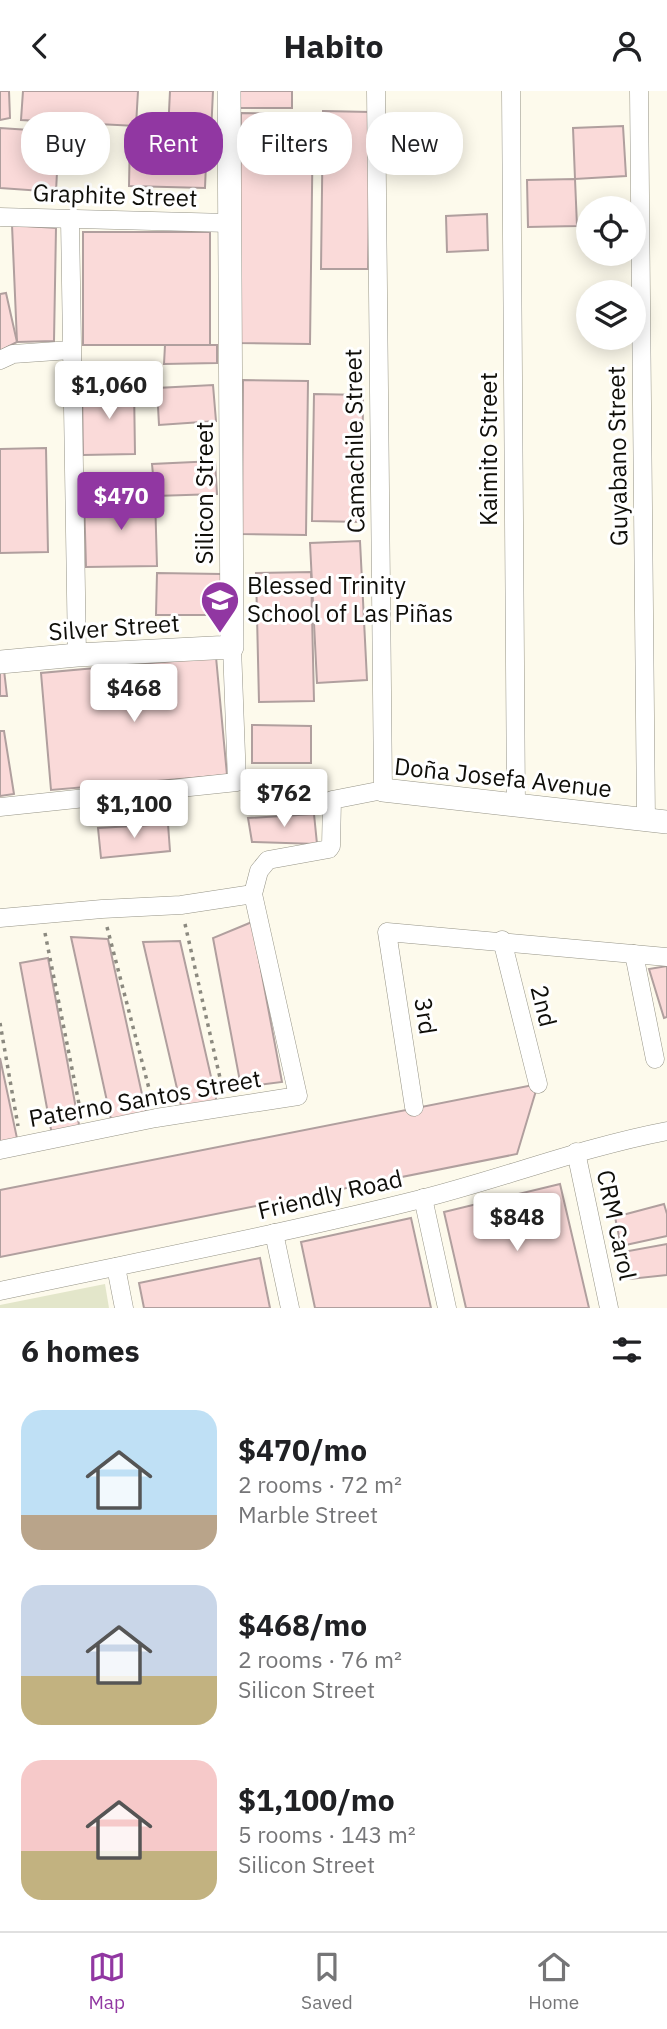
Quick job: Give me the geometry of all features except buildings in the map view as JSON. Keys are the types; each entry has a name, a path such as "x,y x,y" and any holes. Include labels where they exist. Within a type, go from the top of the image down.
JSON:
{"street":[{"name":"Silicon Street","path":"0,807 237,782 232,647 229,91"},
{"name":"Camachile Street","path":"376,91 383,790"},
{"name":"Kaimito Street","path":"511,91 516,806"},
{"name":"Guyabano Street","path":"639,91 657,821"},
{"name":"Graphite Street","path":"0,217 229,223"},
{"path":"70,220 77,655"},
{"path":"0,360 13,354 71,349"},
{"name":"Silver Street","path":"0,662 232,647"},
{"name":"Doña Josefa Avenue","path":"253,894 259,871 268,860 329,849 330,804 335,798 383,790 657,821"},
{"path":"0,918 181,905 253,894"},
{"name":"Paterno Santos Street","path":"0,1150 156,1118 299,1096 253,894"},
{"name":"3rd","path":"414,1107 387,932 502,940"},
{"path":"502,940 667,957"},
{"name":"2nd","path":"502,940 538,1084"},
{"path":"634,954 655,1059"},
{"name":"Friendly Road","path":"0,1291 424,1198 576,1152 667,1131"},
{"name":"CRM Carol","path":"576,1152 609,1308"},
{"path":"424,1198 447,1308"},
{"path":"274,1233 290,1308"},
{"path":"116,1267 124,1308"}],"path":[{"path":"181,905 227,1108"},
{"path":"102,909 156,1118"},
{"path":"41,914 85,1134"},
{"path":"0,1023 22,1145"}],"green space":[{"path":"105,1284 109,1308 0,1308 0,1305"}],"place":[{"name":"Blessed Trinity School of Las Piñas","path":"220,634"}]}
